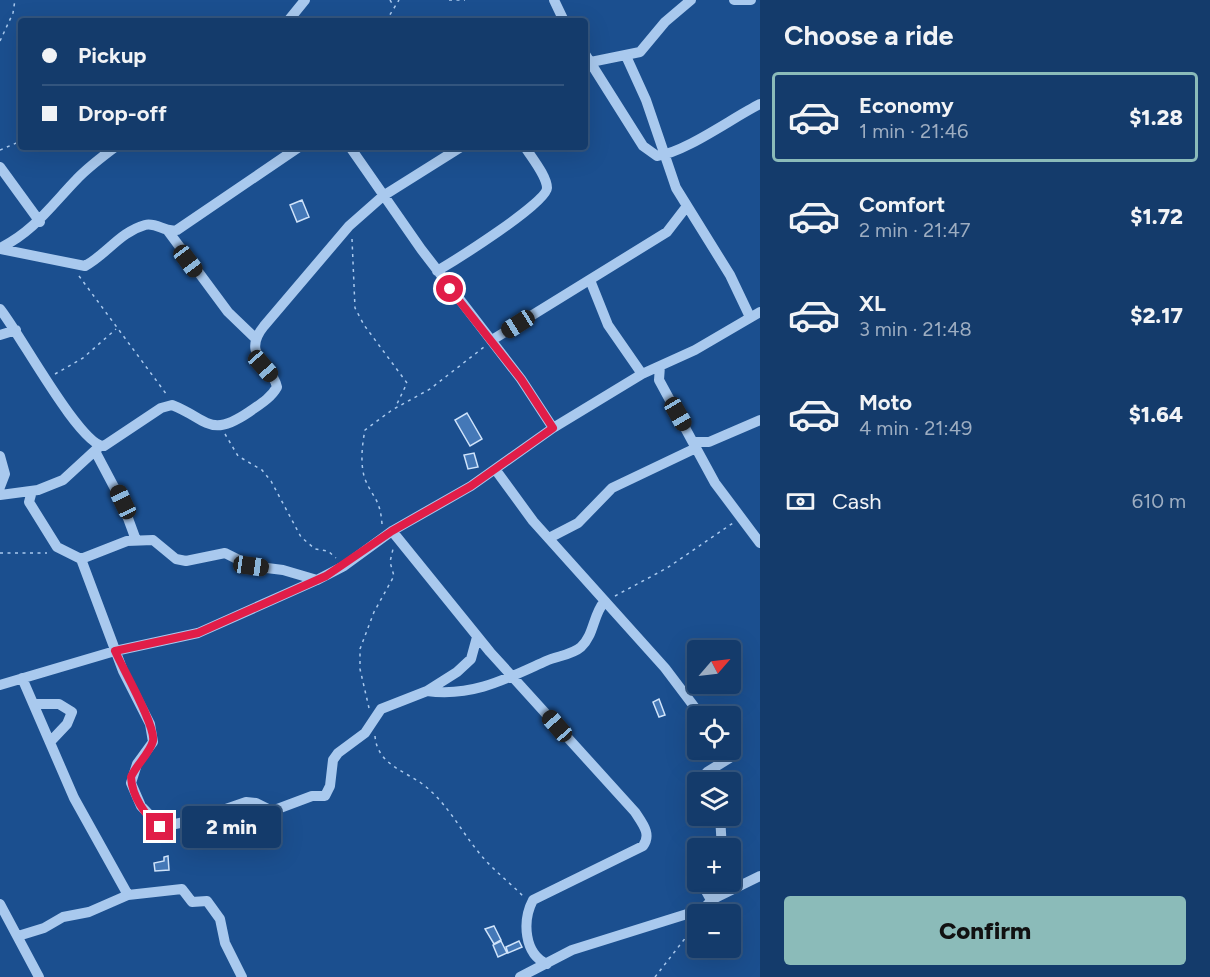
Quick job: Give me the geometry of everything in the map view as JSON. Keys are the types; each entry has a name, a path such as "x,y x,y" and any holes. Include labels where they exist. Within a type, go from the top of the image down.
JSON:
{"street":[{"path":"290,18 305,0"},
{"path":"554,0 563,18"},
{"path":"588,60 627,56 640,52 676,6 691,0"},
{"path":"734,0 751,0"},
{"path":"0,685 115,651 198,633 318,580 344,566 495,469 553,428 642,374 694,350 755,315 676,188 643,91 627,56"},
{"path":"588,62 643,146 652,154 663,155 760,104"},
{"path":"0,249 20,239 40,222 78,177 111,150"},
{"path":"168,231 190,222 295,150"},
{"path":"352,150 437,271 492,340 553,428"},
{"path":"0,495 32,491 63,480 98,449 161,408 174,405 205,423 219,426 239,418 262,402 277,387 257,356 256,339 264,326 349,226 383,196 456,150"},
{"path":"437,271 516,218 545,193 547,185 527,150"},
{"path":"0,167 40,222"},
{"path":"492,340 667,232 687,206"},
{"path":"0,249 85,266 118,239 148,224 168,231 228,312 256,339"},
{"path":"590,280 608,325 642,374"},
{"path":"0,309 85,435 98,449 123,502 136,540"},
{"path":"0,335 16,330"},
{"path":"660,366 659,380 694,445 716,483 760,543"},
{"path":"549,538 578,523 612,488 694,445 760,420"},
{"path":"0,456 5,474 0,487"},
{"path":"495,469 514,497 604,602 665,668 694,706"},
{"path":"32,491 29,502 53,542 62,551 81,559 117,544 136,540 154,540 176,560 186,561 225,553 251,566 283,570 318,580"},
{"path":"391,536 477,637 635,812 646,830 648,838 643,846 542,894 531,903 527,931 530,947 535,957 547,964"},
{"path":"81,559 115,651 146,714 153,736 150,748 131,777 134,793 153,822 160,827 194,820 246,802 256,803 272,811 312,796 325,796 330,786 335,757 365,733 381,709 427,691 457,672 471,658 477,637"},
{"path":"427,691 458,694 513,677 580,648 590,634 604,602"},
{"path":"22,678 74,798 128,895"},
{"path":"34,704 59,705 72,712 67,724 50,742"},
{"path":"706,772 726,760"},
{"path":"520,977 584,946 703,909 711,900 760,876"},
{"path":"18,936 44,928 63,917 88,912 128,895 182,889 192,902 207,901 220,919 225,943 242,977"},
{"path":"707,892 711,900"},
{"path":"0,904 39,977"}],"path":[{"path":"0,41 13,13 15,0"},
{"path":"390,0 393,6"},
{"path":"387,18 399,0"},
{"path":"449,0 465,0"},
{"path":"0,150 18,142"},
{"path":"349,226 354,256 355,308 364,325 407,383 395,408"},
{"path":"68,264 174,405"},
{"path":"46,378 77,362 117,328"},
{"path":"492,340 430,389 395,408 367,428 364,433 363,472 378,501 391,536 390,562 394,576 374,612 359,653 360,669 376,745 380,752 395,769 421,783 441,802 480,854 531,903"},
{"path":"219,426 237,456 262,470 272,482 301,537 317,550 330,552 344,566"},
{"path":"604,602 667,568 741,517"},
{"path":"0,553 62,551"},
{"path":"656,977 687,936"}],"building":[{"path":"302,200 309,217 297,222 290,205"},
{"path":"467,413 482,439 470,446 455,420"},
{"path":"474,453 478,467 468,469 464,455"},
{"path":"659,699 665,715 659,717 653,702"},
{"path":"168,856 169,870 155,871 154,863 164,861 164,857"},
{"path":"494,926 501,940 494,944 485,929"},
{"path":"501,941 507,953 498,957 493,945"},
{"path":"519,941 522,947 508,953 506,947"}],"route":[{"path":"160,827 153,822 141,806 131,783 131,777 137,764 150,748 153,736 146,714 115,651 198,633 261,607 326,576 344,566 392,531 471,486 553,428 521,379 450,289"}]}
